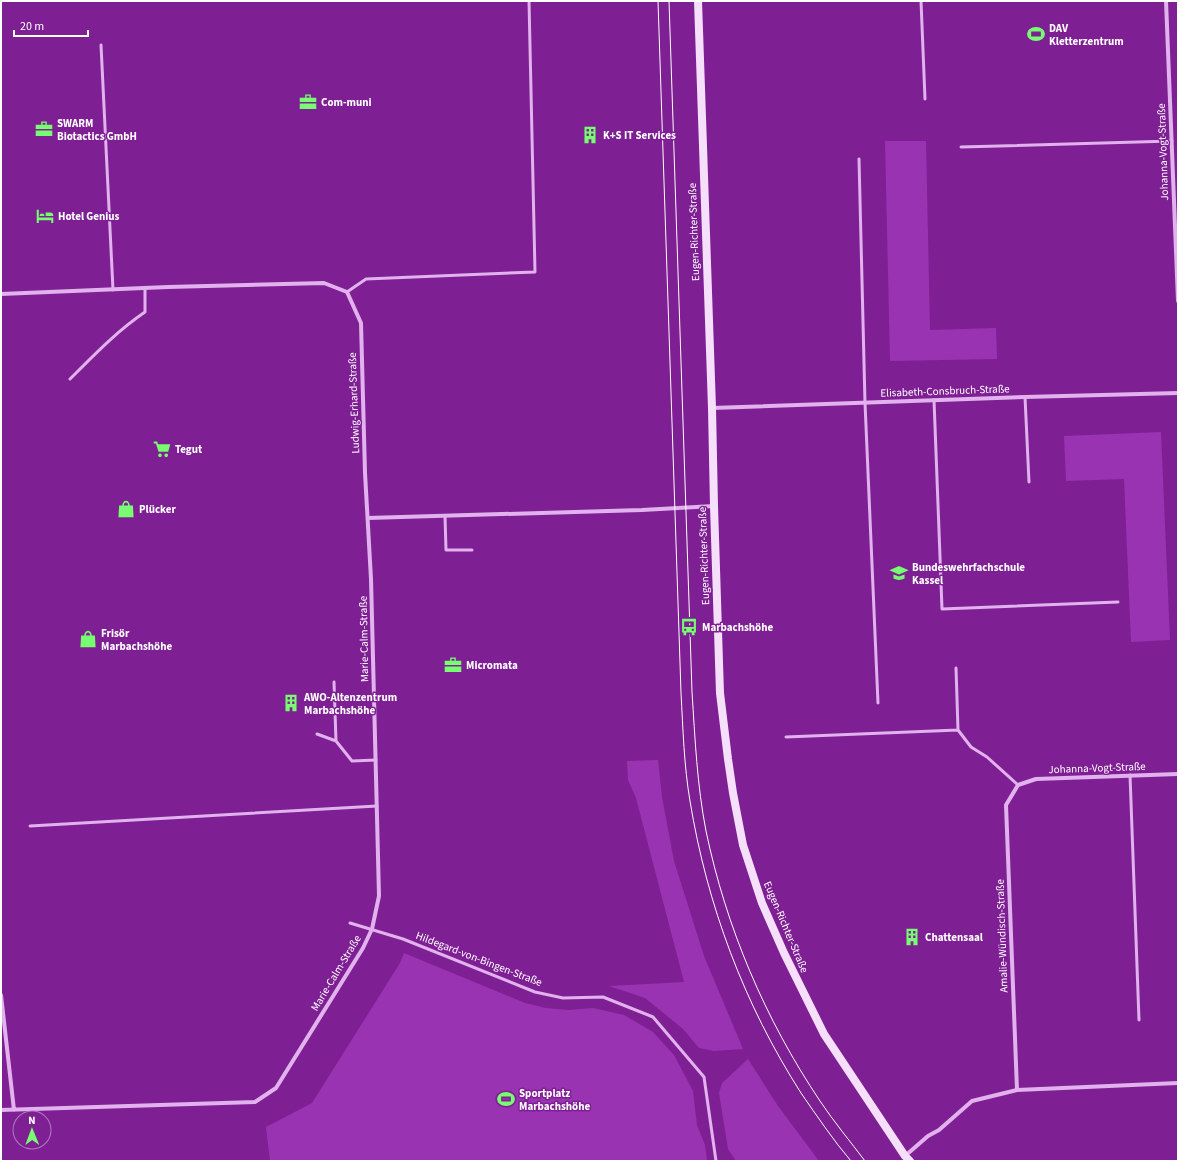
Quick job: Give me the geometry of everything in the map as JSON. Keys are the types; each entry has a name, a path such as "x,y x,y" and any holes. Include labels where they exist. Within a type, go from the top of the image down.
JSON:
{"main road":[{"name":"Eugen-Richter-Straße","path":"698,1 720,693 728,759 743,845 762,903 784,953 824,1034 908,1158"}],"street":[{"name":"Johanna-Vogt-Straße","path":"1166,1 1178,301"},
{"path":"1,294 324,283 347,292"},
{"name":"Ludwig-Erhard-Straße","path":"347,292 361,323 368,518"},
{"name":"Elisabeth-Consbruch-Straße","path":"712,408 1178,393"},
{"path":"368,518 642,510 714,506"},
{"name":"Marie-Calm-Straße","path":"14,1110 255,1102 276,1088 363,948 372,930 379,896 371,579 368,518"},
{"name":"Johanna-Vogt-Straße","path":"1018,785 1036,779 1178,774"},
{"name":"Amalie-Wündisch-Straße","path":"1017,1090 1006,805 1018,785"},
{"path":"1,995 14,1110"},
{"path":"908,1158 928,1136 939,1130 972,1101 1017,1090 1178,1084"},
{"name":"Marie-Calm-Straße","path":"1,1110 12,1110"}],"lane":[{"path":"347,292 366,279 535,272 529,1"},
{"path":"921,1 925,99"},
{"path":"101,45 113,290"},
{"path":"961,147 1172,141"},
{"path":"859,159 865,403 878,703"},
{"path":"70,379 106,343 145,312 145,288"},
{"path":"1025,397 1029,482"},
{"path":"934,400 942,609 1118,602"},
{"path":"445,516 446,550 472,550"},
{"path":"956,668 958,730 971,748 987,757 1018,785"},
{"path":"334,682 336,741"},
{"path":"786,737 958,730"},
{"path":"317,734 336,741 352,761 376,760"},
{"path":"1130,775 1140,1020"},
{"path":"30,826 376,806"},
{"name":"Hildegard-von-Bingen-Straße","path":"350,923 403,939 534,992 563,998 603,997 653,1017 704,1077 716,1161"}],"shaded area":[{"path":"885,141 926,141 930,330 996,328 997,359 890,361"},
{"path":"1161,432 1170,640 1131,642 1124,479 1066,481 1064,436"},
{"path":"658,760 662,797 674,861 704,956 743,1049 714,1051 699,1048 683,1029 645,998 609,986 684,982 636,798 628,780 627,761"},
{"path":"404,953 525,1003 546,1008 569,1010 593,1008 624,1015 653,1032 674,1055 693,1091 697,1125 705,1145 707,1161 270,1161 266,1127 312,1103 400,963"},
{"path":"748,1059 778,1106 819,1161 736,1161 728,1149 719,1093 722,1083"}],"tram line":[{"path":"658,1 681,693 685,761 690,801 706,878 730,953 745,989 762,1024 801,1093 831,1136 851,1161"},
{"path":"669,1 692,692 700,796 703,814 714,867 736,937 765,1005 800,1070 836,1124 865,1161"}],"place":[{"name":"DAV Kletterzentrum","path":"1036,34"},
{"name":"Com-muni","path":"308,102"},
{"name":"SWARM Biotactics GmbH","path":"44,129"},
{"name":"K+S IT Services","path":"590,135"},
{"name":"Hotel Genius","path":"45,216"},
{"name":"Tegut","path":"162,449"},
{"name":"Plücker","path":"126,509"},
{"name":"Bundeswehrfachschule Kassel","path":"899,573"},
{"name":"Marbachshöhe","path":"689,627"},
{"name":"Frisör Marbachshöhe","path":"88,639"},
{"name":"Micromata","path":"453,665"},
{"name":"AWO-Altenzentrum Marbachshöhe","path":"291,703"},
{"name":"Chattensaal","path":"912,937"},
{"name":"Sportplatz Marbachshöhe","path":"506,1099"}]}
